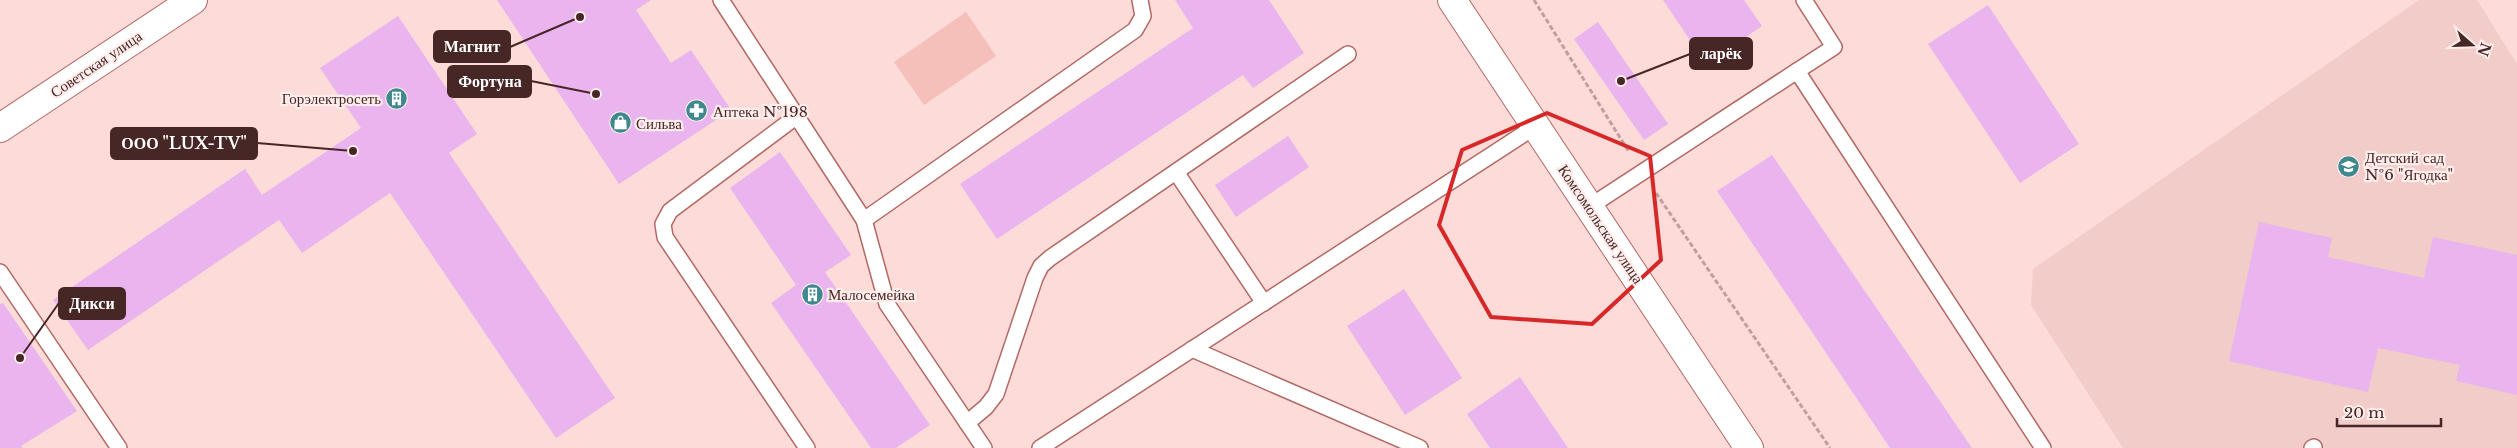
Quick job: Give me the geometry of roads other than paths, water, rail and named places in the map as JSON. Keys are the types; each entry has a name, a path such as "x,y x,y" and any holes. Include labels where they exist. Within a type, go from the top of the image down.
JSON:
{"main road":[{"name":"Советская улица","path":"0,128 193,0"},
{"name":"Комсомольская улица","path":"1452,0 1750,448"}],"lane":[{"path":"721,0 864,220 887,304 984,448"},
{"path":"864,220 1135,30 1143,16 1140,0"},
{"path":"1589,207 1834,47 1804,0"},
{"path":"967,423 986,407 996,394 1041,266 1348,54"},
{"path":"1797,71 2043,448"},
{"path":"797,116 670,211 663,224 665,238 807,448"},
{"path":"1040,448 1536,126"},
{"path":"1176,172 1264,303"},
{"path":"0,272 119,448"},
{"path":"1192,349 1420,448"}],"place":[{"name":"Магнит","path":"580,17"},
{"name":"ларёк","path":"1621,81"},
{"name":"Фортуна","path":"596,94"},
{"name":"Горэлектросеть","path":"397,98"},
{"name":"Аптека №198","path":"697,111"},
{"name":"Сильва","path":"620,123"},
{"name":"ООО \"LUX-TV\"","path":"353,151"},
{"name":"Детский сад №6 \"Ягодка\"","path":"2349,166"},
{"name":"Малосемейка","path":"812,294"},
{"name":"Дикси","path":"20,358"}]}
